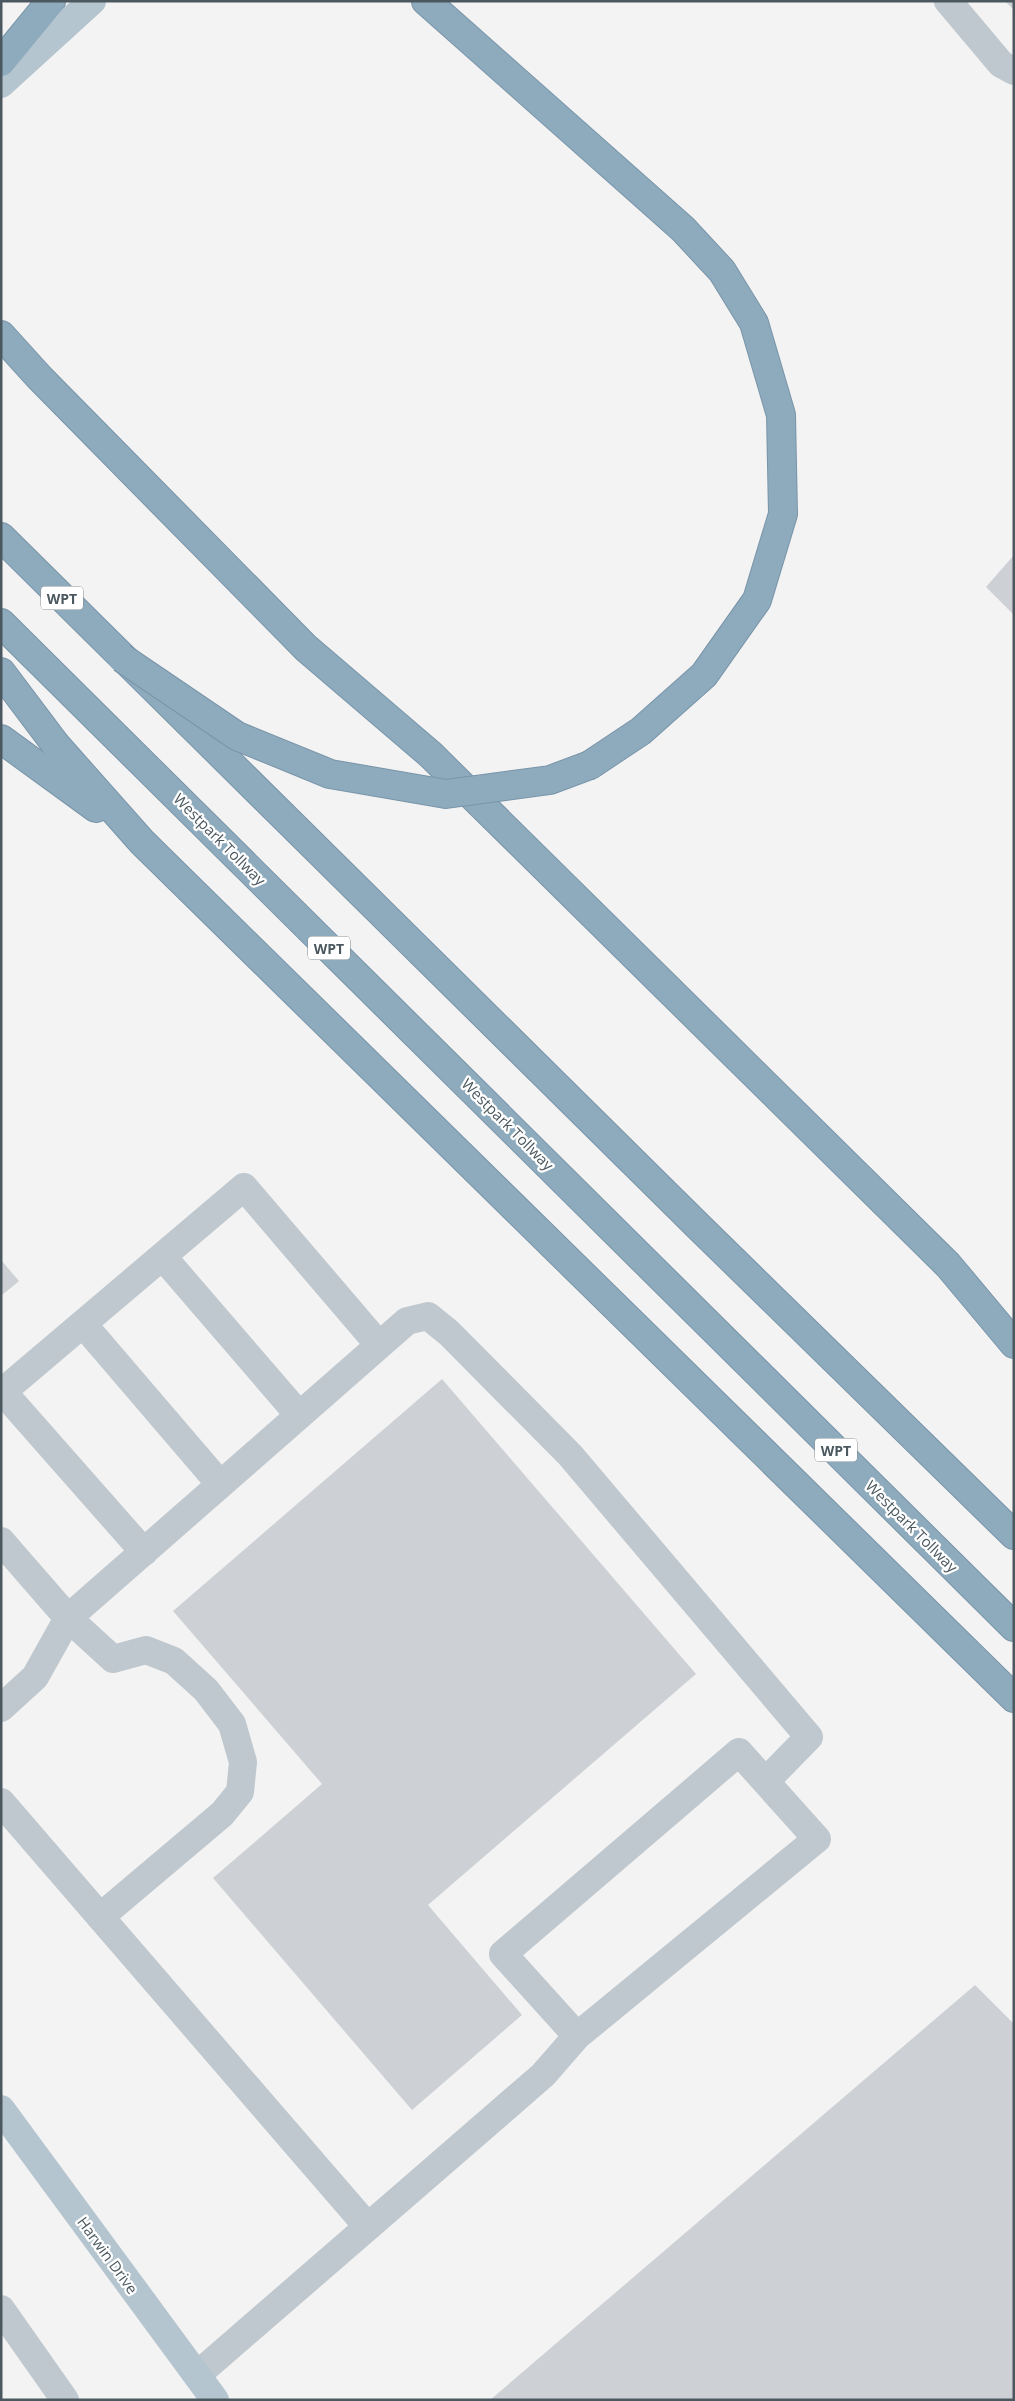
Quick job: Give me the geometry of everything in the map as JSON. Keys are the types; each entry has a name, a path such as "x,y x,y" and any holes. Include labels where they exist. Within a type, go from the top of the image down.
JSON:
{"highway":[{"path":"1,62 51,1"},
{"path":"122,658 237,736 330,774 446,794 550,780 590,765 641,731 704,675 757,600 783,514 781,415 754,323 722,271 683,229 426,1"},
{"path":"1,335 39,377 306,648 431,756 948,1265 1014,1344"},
{"name":"WPT","path":"1,537 698,1226 1014,1535"},
{"name":"Westpark Tollway","path":"1,623 1014,1627"},
{"path":"1,672 56,745 142,842 1014,1698"},
{"path":"1,739 142,842"}],"main road":[{"path":"1,84 92,1"},
{"name":"Harwin Drive","path":"1,2110 215,2400"}],"street":[{"path":"948,1 1001,64 1014,71"},
{"path":"144,1552 2,1393 244,1187 379,1345"},
{"path":"162,1257 299,1415"},
{"path":"1,1708 35,1677 68,1618 407,1321 428,1316 449,1333 570,1455 809,1737 766,1781"},
{"path":"83,1324 220,1484"},
{"path":"1,1541 68,1618 113,1659 146,1650 174,1661 206,1690 232,1724 243,1762 240,1792 222,1814 100,1917"},
{"path":"196,2375 543,2075 577,2036 817,1838 739,1752 503,1954 577,2036"},
{"path":"1,1802 368,2227"},
{"path":"1,2309 65,2400"}],"building":[{"path":"1005,1 1014,1 1014,10"},
{"path":"1014,555 1014,615 986,587"},
{"path":"1,1260 19,1281 1,1296"},
{"path":"442,1379 696,1674 428,1905 522,2015 412,2110 213,1878 322,1784 173,1611"},
{"path":"975,1985 1014,2024 1014,2400 490,2400"}]}
